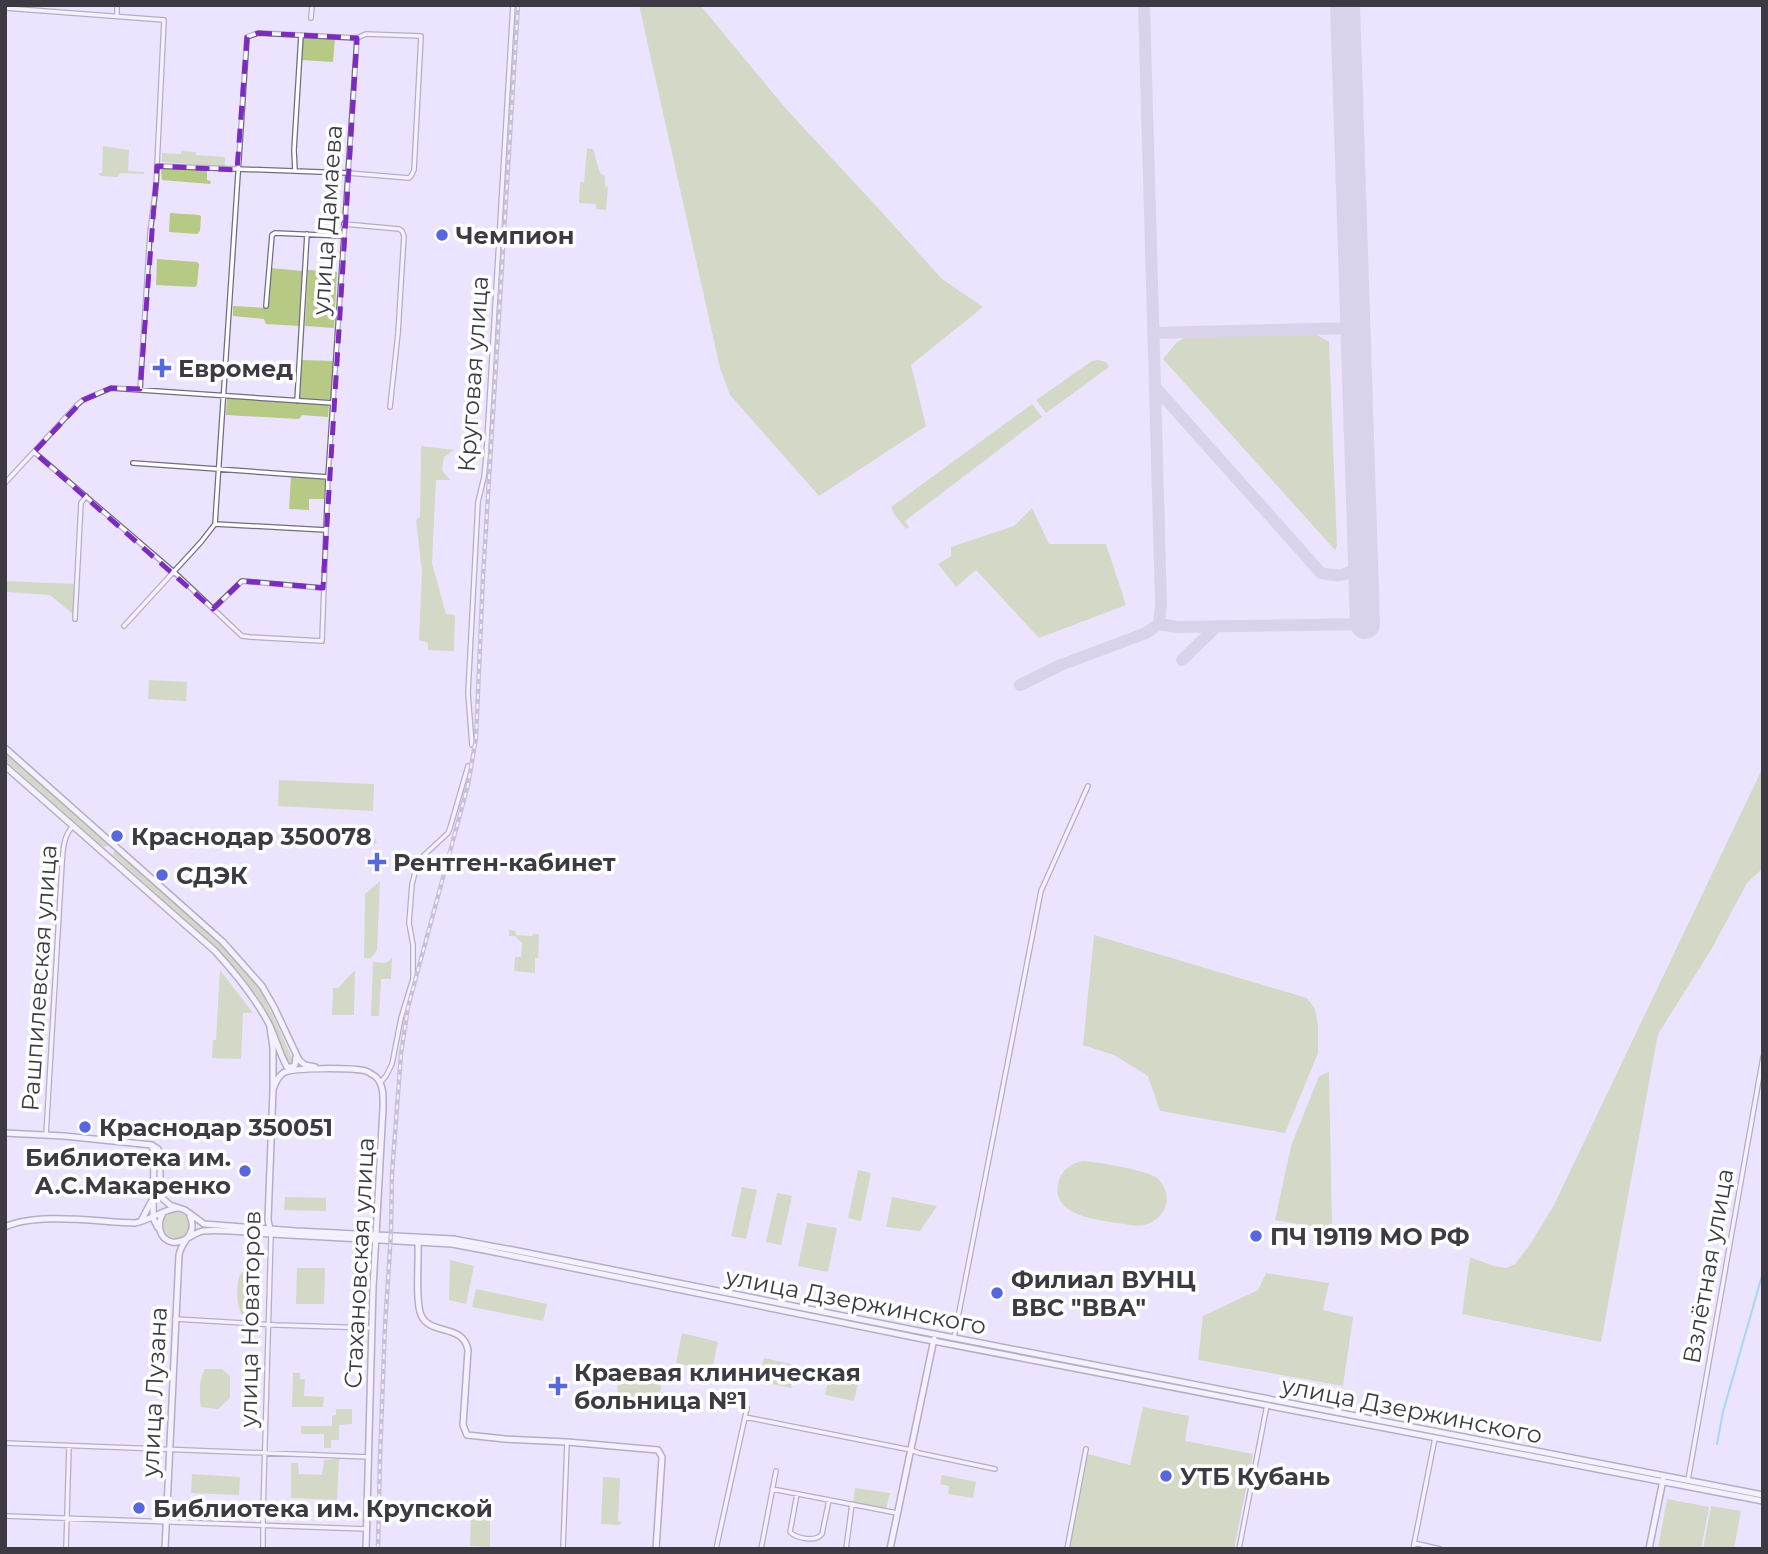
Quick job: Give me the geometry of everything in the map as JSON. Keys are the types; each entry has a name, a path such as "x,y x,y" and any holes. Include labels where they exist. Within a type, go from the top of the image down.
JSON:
{"main road":[{"path":"5,748 211,931 254,975 274,1007 296,1054 305,1065 325,1069"},
{"path":"5,766 220,957 246,988 270,1027 287,1067 295,1065 296,1054"},
{"path":"97,848 107,849 110,846 109,840"},
{"path":"114,862 111,853 119,849"},
{"name":"улица Новаторов","path":"270,1027 273,1048 270,1231"},
{"path":"273,1090 277,1080 290,1071 365,1071 380,1083"},
{"name":"Стахановская улица","path":"366,1549 375,1237 383,1108 380,1083"},
{"name":"Рашпилевская улица","path":"5,1133 152,1145"},
{"path":"152,1145 155,1154 153,1218 160,1230"},
{"path":"152,1145 160,1153 161,1196 166,1202 180,1209"},
{"path":"141,1222 153,1196"},
{"path":"5,1227 36,1219 132,1223 153,1218 172,1209 180,1209"},
{"name":"улица Дзержинского","path":"180,1209 204,1224 270,1231 453,1240 486,1245 934,1338"},
{"path":"160,1230 160,1220 164,1213"},
{"path":"187,1238 193,1226 188,1213"},
{"name":"улица Дзержинского","path":"160,1230 165,1238 172,1242 180,1242 201,1231 270,1231"},
{"name":"улица Дзержинского","path":"375,1237 452,1244 934,1338 1077,1361 1435,1438 1762,1495"},
{"name":"улица Лузана","path":"165,1549 175,1319 180,1249 187,1238"},
{"path":"418,1242 419,1306 422,1317 430,1325 459,1335 467,1343 463,1425 467,1435 653,1448 661,1452 656,1549"},
{"path":"890,1549 934,1338"},
{"name":"улица Дзержинского","path":"1267,1402 1762,1495"},
{"path":"1649,1549 1663,1478"}],"street":[{"path":"117,5 117,16"},
{"path":"311,18 312,5"},
{"name":"Круговая улица","path":"472,745 467,693 478,502 486,457 513,5"},
{"path":"5,8 164,20 157,166 140,390"},
{"path":"124,626 215,524 237,170 247,37 258,33 357,38 366,34 421,37 414,170 411,176 405,178 348,173 237,170 157,166"},
{"path":"295,171 301,35"},
{"name":"улица Дамаева","path":"213,609 242,635 322,641 328,477 357,38"},
{"path":"344,224 399,229 404,236 390,407"},
{"path":"297,401 307,234"},
{"path":"266,306 272,235 344,236"},
{"path":"5,483 78,404 111,388 333,403"},
{"path":"34,452 213,609 242,582 323,588"},
{"path":"133,463 328,477"},
{"path":"75,619 81,503 86,496"},
{"path":"215,524 326,530"},
{"path":"380,1083 392,1065 401,1018 413,979 414,946 410,923 412,884 416,869 421,858 448,833 468,765"},
{"path":"953,1341 1036,910 1047,874 1088,786"},
{"name":"Рашпилевская улица","path":"46,1135 62,864 65,841 73,826"},
{"name":"Взлётная улица","path":"1688,1480 1763,1058"},
{"name":"улица Новаторов","path":"264,1549 270,1231"},
{"path":"175,1319 372,1328"},
{"path":"1239,1549 1267,1402"},
{"path":"716,1549 747,1408"},
{"path":"745,1417 995,1469"},
{"path":"1435,1438 1413,1546 1440,1549"},
{"path":"563,1549 567,1442"},
{"path":"5,1443 369,1457"},
{"path":"66,1549 69,1445"},
{"path":"1067,1549 1086,1449"},
{"path":"761,1549 776,1471"},
{"path":"772,1489 897,1513"},
{"path":"797,1494 790,1532 794,1536 820,1538 829,1500"},
{"path":"846,1549 852,1504"},
{"path":"5,1516 367,1529"}],"highlighted area":[{"path":"258,33 357,38 323,588 242,581 213,609 34,452 83,400 111,388 140,389 157,166 237,170 247,37"}],"green space":[{"path":"639,5 700,5 787,110 942,279 983,307 911,365 926,426 819,496 730,395 720,368"},
{"path":"303,37 335,39 333,62 302,60"},
{"path":"103,146 129,150 128,171 144,174 100,176"},
{"path":"587,148 593,149 600,173 605,176 605,186 608,187 606,210 596,209 596,204 579,203"},
{"path":"181,151 225,157 225,166 162,162 162,153 181,154"},
{"path":"163,168 207,171 207,180 211,181 210,184 162,180"},
{"path":"170,213 201,216 200,231 197,234 169,232"},
{"path":"157,259 197,262 197,285 156,285"},
{"path":"270,268 303,271 299,326 266,324 264,319 233,316 233,306 267,308"},
{"path":"308,270 337,272 334,328 305,326"},
{"path":"1314,333 1329,342 1337,546 1335,550 1163,359 1176,343 1185,337"},
{"path":"302,360 334,361 332,400 300,398"},
{"path":"1092,361 1106,362 1109,367 1046,413 1036,400"},
{"path":"227,397 329,404 328,417 302,415 299,419 226,415"},
{"path":"1032,404 1042,417 905,521 909,527 906,529 891,507"},
{"path":"421,446 454,450 444,457 442,470 450,480 436,480 432,563 446,614 455,615 454,651 428,650 428,643 419,640 422,572 416,520 420,517"},
{"path":"291,476 325,478 324,499 309,499 309,510 289,509"},
{"path":"1032,508 1049,544 1106,544 1126,605 1039,638 976,570 956,587 938,564 951,556 951,547 1014,526"},
{"path":"5,581 75,584 74,615 50,595 7,592"},
{"path":"149,680 187,682 186,701 148,699"},
{"path":"5,752 108,843 108,846 103,847 5,760"},
{"path":"1763,767 1763,868 1747,883 1711,950 1658,1034 1601,1342 1462,1314 1470,1258 1455,1252 1506,1268 1515,1264 1529,1246 1554,1205"},
{"path":"279,780 374,784 373,811 278,806"},
{"path":"299,831 372,833 377,843 298,843"},
{"path":"114,851 221,944 251,977 263,995 294,1063 290,1066 288,1064 263,1007 239,973 217,948 113,855"},
{"path":"380,881 377,950 371,958 364,958 365,894"},
{"path":"509,930 515,931 516,935 539,934 535,973 514,971 515,957 521,957 522,943 515,936 509,936"},
{"path":"1094,935 1307,998 1315,1009 1318,1053 1285,1133 1160,1111 1148,1076 1114,1055 1083,1045"},
{"path":"392,958 391,979 381,979 379,1016 371,1016 373,962 386,963"},
{"path":"220,970 253,1013 243,1013 241,1059 212,1058 213,1040 216,1040"},
{"path":"355,970 354,1015 332,1015 333,988 338,988"},
{"path":"1329,1072 1332,1226 1328,1229 1275,1220 1291,1146 1319,1076"},
{"path":"1083,1161 1133,1169 1157,1178 1166,1195 1163,1211 1158,1218 1140,1226 1093,1219 1070,1210 1062,1203 1058,1193 1059,1180 1068,1167"},
{"path":"858,1170 871,1173 861,1221 848,1218"},
{"path":"742,1187 757,1190 746,1239 731,1236"},
{"path":"777,1193 792,1196 781,1245 766,1242"},
{"path":"285,1197 326,1198 326,1211 284,1210"},
{"path":"892,1197 937,1206 920,1231 886,1227"},
{"path":"176,1212 185,1216 189,1225 185,1234 176,1238 167,1234 163,1225 167,1216"},
{"path":"807,1223 837,1228 828,1272 798,1266"},
{"path":"450,1260 474,1266 466,1304 449,1300"},
{"path":"297,1268 325,1268 324,1304 296,1304"},
{"path":"247,1270 257,1273 260,1281 257,1313 251,1316 241,1314 238,1301 239,1278 242,1272"},
{"path":"1266,1273 1329,1283 1323,1310 1353,1317 1343,1386 1198,1360 1203,1316 1258,1290"},
{"path":"476,1289 547,1304 543,1321 472,1307"},
{"path":"682,1333 718,1342 712,1370 676,1363"},
{"path":"764,1358 795,1365 791,1388 759,1381"},
{"path":"205,1369 222,1369 230,1376 230,1398 218,1409 201,1407 200,1387"},
{"path":"830,1372 859,1378 854,1401 825,1395"},
{"path":"293,1373 300,1373 300,1379 305,1379 304,1396 324,1397 323,1407 292,1407"},
{"path":"618,1381 661,1384 660,1398 617,1396"},
{"name":"УТБ Кубань","path":"1143,1407 1189,1416 1185,1441 1253,1454 1234,1549 1069,1549 1088,1454 1130,1465"},
{"path":"336,1409 352,1409 352,1424 339,1425 339,1440 331,1440 331,1448 324,1448 324,1434 301,1434 301,1426 332,1426 332,1416 336,1415"},
{"path":"339,1459 337,1500 291,1498 291,1463 298,1463 299,1474 322,1475 324,1460"},
{"path":"192,1474 240,1477 239,1495 191,1493"},
{"path":"942,1475 976,1482 973,1498 948,1494 949,1486 940,1484"},
{"path":"603,1477 620,1478 618,1521 622,1522 619,1525 601,1524"},
{"path":"855,1488 890,1493 886,1509 853,1503"},
{"path":"1667,1499 1709,1507 1701,1549 1658,1549"},
{"path":"1711,1506 1741,1511 1734,1549 1703,1549"},
{"path":"471,1516 490,1516 490,1547 470,1546"}],"waterway":[{"path":"1717,1444 1723,1412 1763,1272"}],"taxiway":[{"path":"1144,5 1155,387 1321,573 1343,574 1363,564"},
{"path":"1153,333 1355,328"},
{"path":"1020,685 1061,665 1146,633 1159,624 1161,604 1155,387"},
{"path":"1159,624 1178,627 1365,624"},
{"path":"1182,660 1217,626"}],"runway":[{"path":"1345,5 1365,624"}],"railway":[{"path":"378,1549 392,1174 401,1054 408,1007 468,785 476,738 483,577 518,5"}],"place":[{"name":"Чемпион","path":"442,235"},
{"name":"Евромед","path":"162,368"},
{"name":"Краснодар 350078","path":"117,836"},
{"name":"Рентген-кабинет","path":"377,862"},
{"name":"СДЭК","path":"162,875"},
{"name":"Краснодар 350051","path":"85,1127"},
{"name":"Библиотека им. А.С.Макаренко","path":"245,1171"},
{"name":"ПЧ 19119 МО РФ","path":"1256,1236"},
{"name":"Филиал ВУНЦ ВВС \"ВВА\"","path":"997,1293"},
{"name":"Краевая клиническая больница №1","path":"558,1386"},
{"name":"УТБ Кубань","path":"1166,1476"},
{"name":"Библиотека им. Крупской","path":"139,1508"}]}
